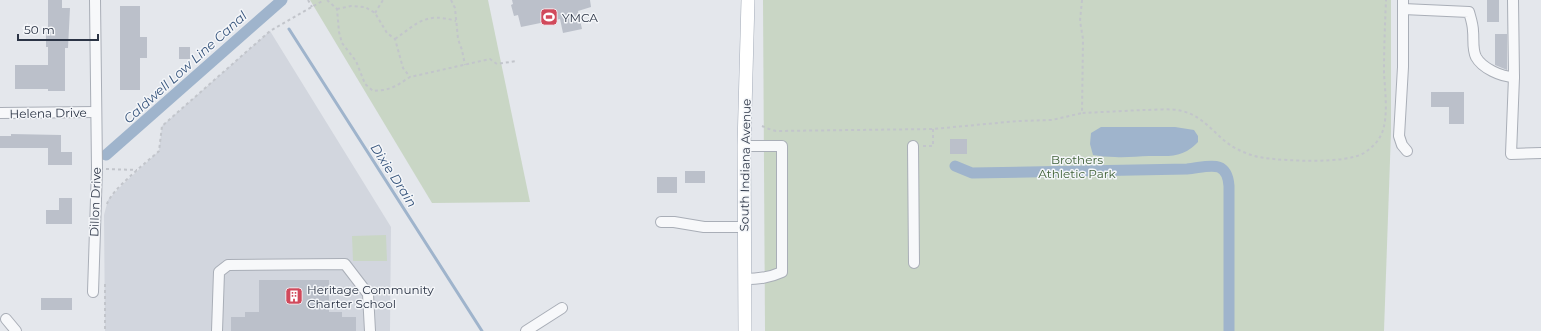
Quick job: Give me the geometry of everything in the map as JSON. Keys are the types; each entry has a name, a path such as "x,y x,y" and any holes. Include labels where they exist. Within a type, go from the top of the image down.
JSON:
{"main road":[{"name":"South Indiana Avenue","path":"745,331 744,146 748,0"}],"street":[{"name":"Dillon Drive","path":"93,292 96,168 95,0"},
{"path":"1513,0 1514,77 1511,154 1541,153"},
{"path":"1407,151 1402,145 1399,136 1403,67 1403,5 1469,12 1476,57 1491,71 1506,77 1514,77"},
{"name":"Helena Drive","path":"0,113 96,112"},
{"path":"744,146 782,146 782,272 762,279 744,279"},
{"path":"913,146 914,264"},
{"path":"661,222 674,222 704,227 744,227"},
{"path":"217,331 219,272 228,265 337,264 345,264 368,294 370,331"},
{"path":"526,331 562,308"},
{"path":"6,319 16,331"}],"path":[{"path":"308,0 312,7"},
{"path":"106,208 108,200 159,151 162,126 270,31 326,0 337,9 339,32 342,43 356,61 365,84 374,90 385,90 396,86 410,77 490,59 497,64 516,61"},
{"path":"375,13 383,0"},
{"path":"451,0 455,8 458,39 465,65"},
{"path":"1082,0 1080,21 1083,38 1082,113"},
{"path":"762,126 769,130 933,129 1018,121 1052,120 1082,113 1162,109 1180,110 1202,119 1224,140 1237,149 1251,155 1265,158 1327,160 1344,158 1363,153 1376,144 1383,130 1385,117 1384,52 1386,0"},
{"path":"337,9 351,6 365,7 375,13 387,33 395,39 404,68 410,77"},
{"path":"395,39 416,23 429,18 444,18 456,21"},
{"path":"913,146 933,146 933,129"},
{"path":"96,168 138,170"},
{"path":"105,283 105,331"}],"shaded area":[{"path":"270,31 391,227 390,331 105,331 104,215 108,200 159,151 162,126"}],"green space":[{"path":"310,0 488,0 530,202 432,203"},
{"name":"Brothers Athletic Park","path":"763,0 1391,0 1391,132 1384,331 765,331"},
{"path":"386,235 387,261 353,261 352,236"}],"water":[{"path":"1101,127 1175,127 1194,130 1198,136 1198,142 1187,151 1170,156 1106,157 1093,155 1090,144 1091,133"}],"building":[{"path":"48,0 62,0 62,8 70,8 68,48 65,48 65,91 48,91 48,89 15,89 15,65 48,65 46,32 48,32"},
{"name":"YMCA","path":"512,0 590,0 591,7 578,11 582,29 563,33 560,19 521,27 518,15 514,16 511,5 513,4"},
{"path":"1487,0 1499,0 1499,22 1487,22"},
{"path":"120,6 140,6 140,37 147,37 147,58 140,58 140,90 120,90"},
{"path":"1495,34 1507,34 1507,70 1495,65"},
{"path":"179,47 190,47 190,59 179,59"},
{"path":"1431,92 1464,92 1464,124 1449,124 1449,107 1431,107"},
{"path":"11,134 61,135 61,152 72,152 72,165 48,165 48,148 0,148 0,136 11,136"},
{"path":"950,139 967,139 967,154 950,154"},
{"path":"685,171 705,171 705,183 685,183"},
{"path":"657,177 677,177 677,193 657,193"},
{"path":"59,198 72,198 72,224 46,224 46,210 59,210"},
{"name":"Heritage Community Charter School","path":"259,280 329,280 329,312 342,312 342,317 356,317 356,331 231,331 231,317 245,317 245,312 259,312"},
{"path":"41,298 72,298 72,310 41,310"}],"waterway":[{"name":"Caldwell Low Line Canal","path":"106,155 282,0"},
{"name":"Dixie Drain","path":"289,29 482,331"},
{"path":"955,166 972,173 1187,169 1209,166 1215,166 1225,171 1229,186 1229,331"}],"place":[{"name":"YMCA","path":"549,17"},
{"name":"Heritage Community Charter School","path":"294,296"}]}
